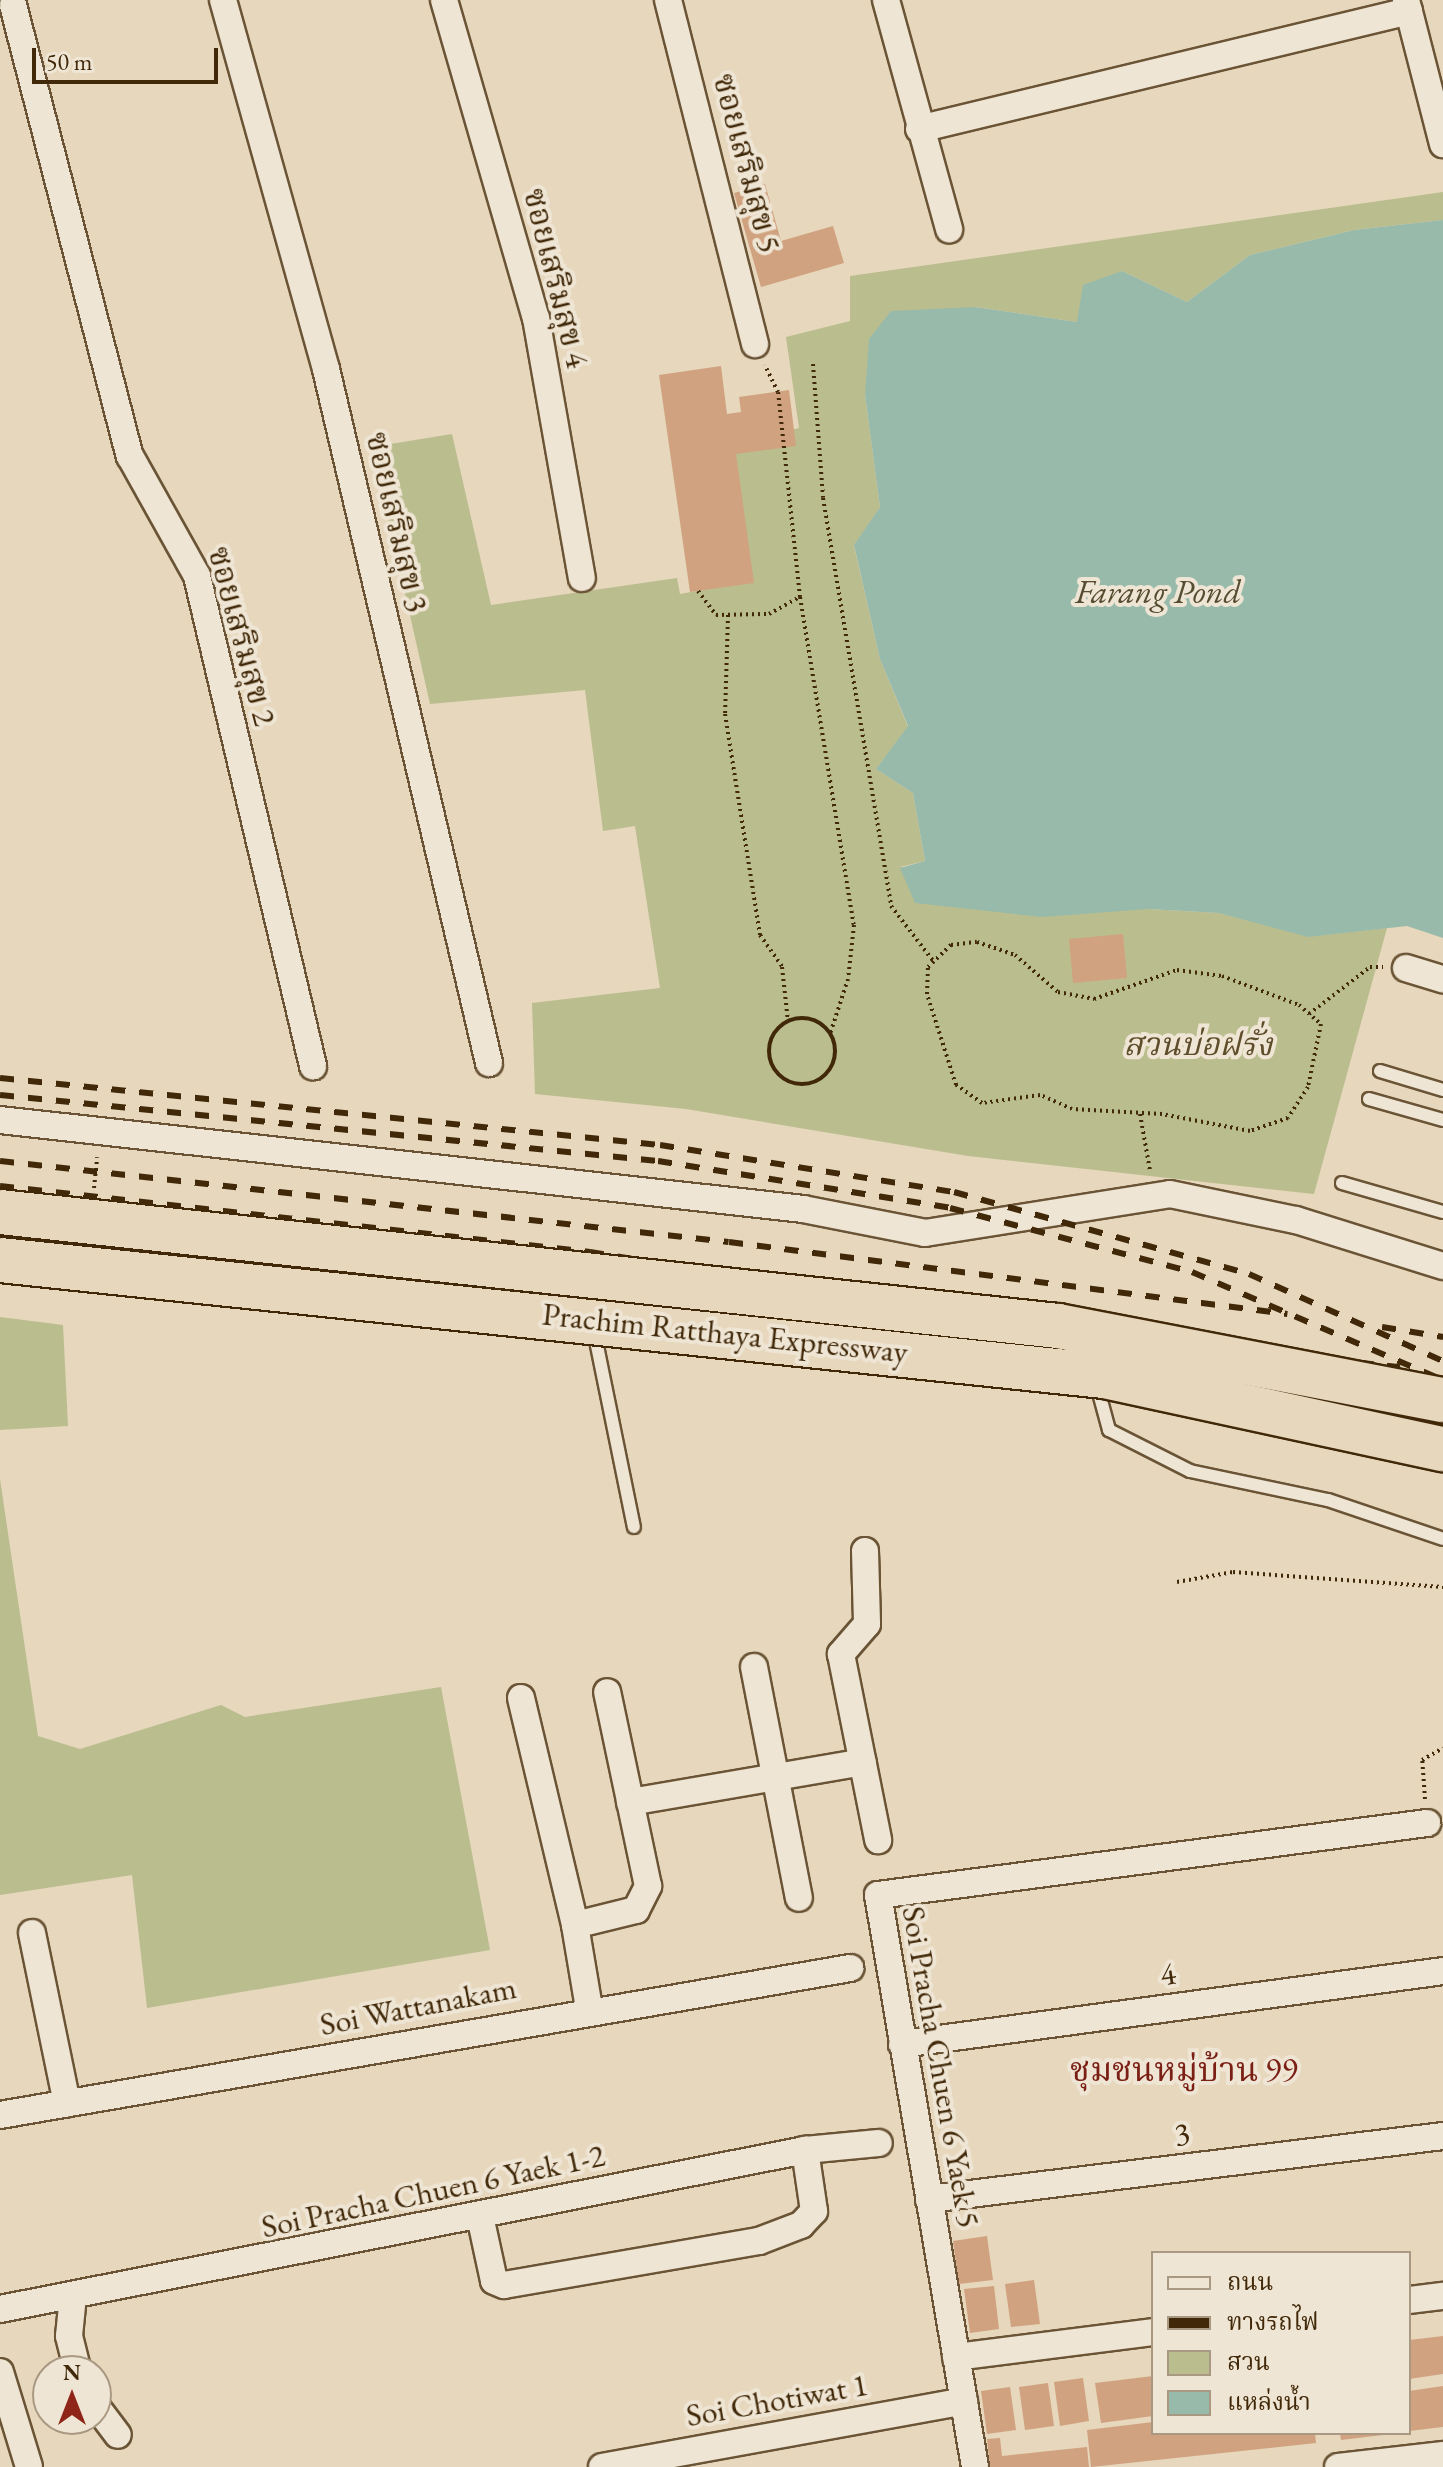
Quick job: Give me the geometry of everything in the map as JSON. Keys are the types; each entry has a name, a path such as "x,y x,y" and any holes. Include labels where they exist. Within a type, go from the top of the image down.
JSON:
{"highway":[{"name":"Prachim Ratthaya Expressway","path":"0,1215 1058,1326 1443,1400"},
{"name":"Prachim Ratthaya Expressway","path":"0,1260 1089,1374 1443,1449"}],"street":[{"name":"ซอยเสริมสุข 3","path":"223,0 326,369 489,1063"},
{"name":"ซอยเสริมสุข 4","path":"444,0 536,318 582,578"},
{"name":"ซอยเสริมสุข 5","path":"668,0 755,344"},
{"path":"886,0 949,229"},
{"name":"ซอยเสริมสุข 2","path":"13,5 130,456 197,576 313,1066"},
{"path":"919,129 1408,6 1443,144"},
{"path":"1406,968 1443,979"},
{"path":"0,1120 803,1209 925,1233 1155,1197 1296,1220 1443,1266"},
{"path":"865,1551 867,1624 841,1654 878,1840"},
{"path":"754,1667 799,1898"},
{"path":"575,1925 646,1900 607,1692"},
{"path":"521,1698 575,1925 589,2008"},
{"path":"630,1802 863,1762"},
{"name":"Soi Pracha Chuen 6 Yaek 5","path":"975,2467 877,1901 882,1891 1427,1823"},
{"path":"32,1933 67,2103"},
{"name":"Soi Wattanakam","path":"0,2115 589,2008 850,1968"},
{"name":"4","path":"902,2044 1443,1971"},
{"name":"3","path":"929,2199 1443,2136"},
{"name":"Soi Pracha Chuen 6 Yaek 1-2","path":"0,2309 805,2150 879,2143"},
{"path":"480,2216 497,2284 759,2241 801,2225 814,2211 805,2150"},
{"path":"73,2296 69,2336 74,2355"},
{"path":"1411,2300 1443,2296"},
{"path":"956,2357 1151,2332"},
{"path":"0,2372 29,2467"},
{"name":"Soi Chotiwat 1","path":"602,2467 964,2401"},
{"path":"112,2427 118,2435"},
{"path":"1338,2467 1443,2455"}],"lane":[{"path":"1380,1071 1443,1090"},
{"path":"1369,1099 1443,1120"},
{"path":"1342,1183 1443,1212"},
{"path":"0,1215 91,1226 581,1269 800,1281 1079,1317 1276,1350"},
{"path":"581,1269 634,1527"},
{"path":"1079,1317 1085,1346"},
{"path":"1320,1359 1443,1388"},
{"path":"1089,1360 1109,1430 1177,1464 1328,1500 1443,1539"}],"path":[{"path":"728,615 725,714 760,935 782,967 788,1021 769,1048 774,1069 792,1083 814,1081 831,1067 830,1034 848,979 854,925 800,597 778,392 755,344"},
{"path":"813,364 823,498 891,906 934,962"},
{"path":"698,591 707,608 728,615 769,614 800,597"},
{"path":"977,942 1015,955 1058,992 1094,999 1177,970 1222,976 1309,1014 1321,1024 1311,1075 1288,1118 1228,1130 1140,1114 1072,1109 1040,1095 982,1103 956,1085 927,994 934,962 951,945 977,942"},
{"path":"1309,1014 1370,967 1406,968"},
{"path":"788,1021 816,1021 830,1034"},
{"path":"1140,1114 1155,1197"},
{"path":"91,1226 99,1131"},
{"path":"1177,1582 1257,1572 1443,1587"},
{"path":"1427,1823 1422,1760 1443,1748"}],"green space":[{"name":"สวนบ่อฝรั่ง","path":"1443,192 1443,220 1354,230 1250,255 1187,302 1122,271 1077,322 975,307 865,395 880,507 854,546 880,659 908,727 876,769 913,793 925,861 900,867 1148,909 1219,913 1313,936 1387,928 1314,1194 968,1156 686,1109 535,1094 532,1003 660,988 635,826 603,831 585,690 430,704 372,447 452,434 491,605 677,578 680,594 739,583 717,447 799,428 786,337 850,321 850,276"},
{"path":"0,1317 63,1325 68,1426 0,1430"},
{"path":"0,1479 38,1736 80,1749 221,1705 245,1717 441,1687 490,1950 147,2008 132,1875 0,1895"}],"water":[{"name":"Farang Pond","path":"1443,220 1443,938 1407,926 1308,937 1219,913 1148,909 1042,917 915,903 900,868 925,861 913,793 876,769 908,726 880,659 854,545 880,507 865,395 869,339 891,311 975,307 1077,322 1083,285 1122,271 1187,302 1250,255 1354,230"}],"building":[{"path":"765,184 781,241 833,226 844,263 761,287 734,193"},
{"path":"721,366 727,414 741,412 739,397 789,390 796,446 736,454 754,583 690,592 659,375"},
{"path":"1123,934 1127,978 1073,983 1069,939"},
{"path":"987,2236 993,2280 959,2284 953,2241"},
{"path":"1034,2280 1040,2324 1011,2327 1005,2284"},
{"path":"994,2286 999,2329 970,2333 964,2289"},
{"path":"1443,2336 1443,2374 1411,2379 1411,2340"},
{"path":"1151,2376 1151,2416 1101,2423 1095,2383"},
{"path":"1083,2378 1089,2421 1060,2426 1054,2382"},
{"path":"1048,2383 1054,2426 1025,2430 1019,2387"},
{"path":"1443,2386 1443,2427 1411,2431 1411,2391"},
{"path":"1010,2387 1016,2430 987,2434 981,2391"},
{"path":"1151,2422 1151,2435 1315,2435 1316,2443 1091,2467 1087,2430"},
{"path":"1340,2435 1383,2435 1341,2440"},
{"path":"1000,2438 1002,2456 1087,2447 1089,2467 990,2467 987,2439"}],"railway":[{"path":"0,1078 660,1145 954,1192 1249,1274 1443,1361"},
{"path":"0,1095 658,1161 950,1208 1192,1272 1443,1380"},
{"path":"0,1161 729,1242 1287,1314"},
{"path":"0,1186 590,1252 1081,1332 1400,1367"},
{"path":"1382,1327 1443,1337"}],"district":[{"name":"ชุมชนหมู่บ้าน 99","path":"1184,2070"}]}
